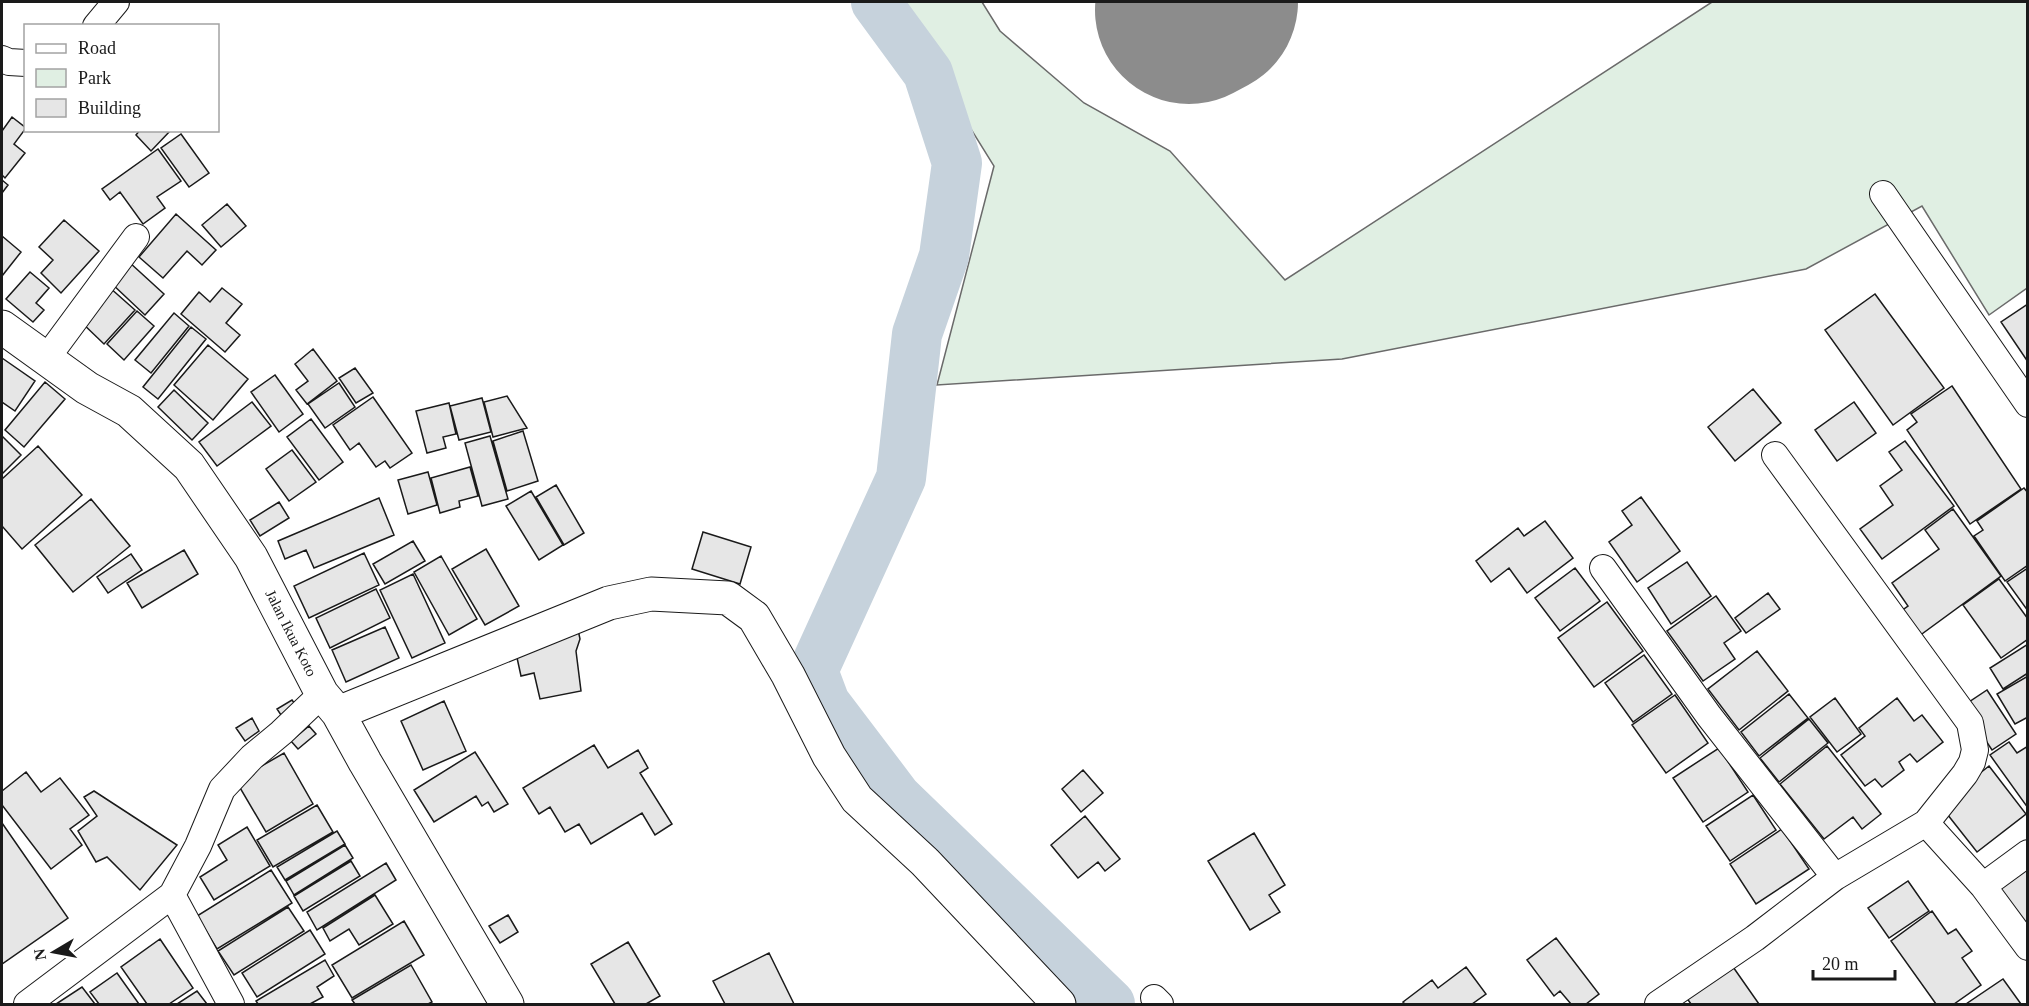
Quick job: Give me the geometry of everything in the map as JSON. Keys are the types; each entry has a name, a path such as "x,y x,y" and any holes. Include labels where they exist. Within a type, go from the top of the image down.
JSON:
{"street":[{"path":"98,24 116,2"},
{"path":"2,59 24,63"},
{"path":"1883,194 2028,404"},
{"path":"46,358 136,237"},
{"name":"Jalan Ikua Koto","path":"2,327 87,388 129,411 189,466 251,557 330,704 507,1005"},
{"path":"1658,1005 1755,938 1835,877 1926,823 1965,774 1972,762 1975,750 1970,723 1775,455"},
{"path":"1603,568 1709,716 1835,877"},
{"path":"27,1005 172,895 198,846 222,789 252,757 281,734 330,704 609,603 651,594 728,598 754,617 788,675 829,756 857,799 925,861 1059,1005"},
{"path":"1926,823 1983,886 2028,947"},
{"path":"1983,886 2028,853"},
{"path":"172,895 231,1005"}],"green space":[{"path":"892,2 982,2 1000,31 1084,103 1170,151 1285,280 1712,2 2027,2 2027,288 1989,315 1922,206 1806,269 1342,359 937,385 994,166"}],"building":[{"path":"12,117 24,126 24,131 14,144 25,153 5,178 2,175 2,131"},
{"path":"138,132 169,132 151,151 136,135"},
{"path":"181,134 209,173 189,187 161,148"},
{"path":"158,149 181,181 157,197 165,208 143,224 120,192 110,200 102,189"},
{"path":"2,180 8,185 2,193"},
{"path":"227,204 246,226 221,247 202,225"},
{"path":"176,214 216,250 202,265 187,251 163,278 139,257"},
{"path":"64,220 99,251 61,293 41,273 53,260 39,247"},
{"path":"2,236 21,252 2,276"},
{"path":"129,262 164,294 145,315 110,282"},
{"path":"30,272 49,288 36,303 44,310 33,322 6,299"},
{"path":"109,287 135,310 104,344 79,320"},
{"path":"222,288 242,304 226,323 240,335 225,352 181,314 199,292 210,302"},
{"path":"1875,294 1944,388 1893,425 1825,330"},
{"path":"2028,304 2028,362 2001,322"},
{"path":"137,311 154,326 124,360 107,344"},
{"path":"174,313 189,326 151,373 135,360"},
{"path":"191,327 206,339 158,399 143,387"},
{"path":"208,345 248,379 213,420 174,385"},
{"path":"313,349 337,381 307,404 296,390 308,381 295,364"},
{"path":"2,358 35,381 15,411 2,402"},
{"path":"355,368 373,393 356,403 339,378"},
{"path":"275,375 303,414 279,432 251,392"},
{"path":"45,382 65,399 24,447 5,430"},
{"path":"339,383 355,407 325,428 308,404"},
{"path":"1952,386 2021,489 1970,524 1907,430 1917,422 1911,414"},
{"path":"1753,389 1781,423 1735,461 1708,427"},
{"path":"174,390 208,423 192,440 158,407"},
{"path":"507,396 527,428 493,437 484,402"},
{"path":"373,397 412,453 390,468 385,461 376,467 359,443 350,450 333,425"},
{"path":"482,398 491,432 459,440 450,406"},
{"path":"252,402 271,426 217,466 199,442"},
{"path":"1854,402 1876,433 1837,461 1815,430"},
{"path":"449,403 456,434 443,437 446,448 427,453 416,411"},
{"path":"311,419 343,462 319,480 287,437"},
{"path":"523,431 538,481 507,491 493,441"},
{"path":"2,436 21,455 2,474"},
{"path":"490,436 508,499 482,506 465,443"},
{"path":"1905,441 1954,506 1882,559 1860,529 1893,505 1880,486 1902,470 1889,452"},
{"path":"38,446 82,495 22,549 2,526 2,479"},
{"path":"292,450 316,482 289,501 266,469"},
{"path":"470,467 478,496 459,501 460,507 440,513 431,478"},
{"path":"428,472 437,505 408,514 398,480"},
{"path":"556,485 584,533 564,545 536,497"},
{"path":"2024,488 2028,493 2028,565 2005,581 1974,536 1983,530 1977,521"},
{"path":"531,491 563,545 539,560 506,506"},
{"path":"1641,497 1680,551 1637,582 1609,542 1632,525 1622,511"},
{"path":"379,498 394,535 314,568 306,550 285,559 278,541"},
{"path":"91,499 130,546 73,592 35,545"},
{"path":"279,502 289,518 260,536 250,520"},
{"path":"1953,509 2001,576 1915,639 1897,614 1908,606 1892,583 1939,549 1925,530"},
{"path":"1545,521 1573,558 1527,593 1509,568 1491,582 1476,561 1518,528 1524,536"},
{"path":"703,532 751,547 740,584 692,569"},
{"path":"413,541 425,561 385,584 373,564"},
{"path":"486,549 519,606 485,625 452,569"},
{"path":"184,550 198,574 142,608 127,583"},
{"path":"364,553 379,585 309,618 294,586"},
{"path":"131,554 142,570 108,593 97,577"},
{"path":"441,556 477,619 449,635 414,572"},
{"path":"1687,562 1711,596 1671,624 1648,588"},
{"path":"1575,568 1600,601 1560,631 1535,598"},
{"path":"2028,568 2028,611 2007,582"},
{"path":"413,574 445,643 412,658 380,590"},
{"path":"1999,579 2028,619 2028,639 2001,658 1963,605"},
{"path":"376,589 390,618 330,648 316,618"},
{"path":"1768,593 1780,609 1746,633 1735,618"},
{"path":"1716,596 1741,631 1724,643 1735,659 1703,681 1667,631"},
{"path":"1607,602 1643,651 1594,687 1558,638"},
{"path":"576,620 580,639 576,651 581,691 540,699 534,673 521,676 514,644"},
{"path":"385,627 399,658 346,682 332,650"},
{"path":"2028,644 2028,673 2003,689 1990,668"},
{"path":"1757,651 1788,691 1739,730 1708,689"},
{"path":"1644,655 1672,694 1633,722 1605,683"},
{"path":"2028,676 2028,717 2015,724 1997,694"},
{"path":"1987,690 2016,734 1992,750 1963,706"},
{"path":"1789,694 1808,718 1759,756 1741,732"},
{"path":"1675,695 1708,743 1666,773 1632,725"},
{"path":"1835,698 1861,734 1837,752 1810,717"},
{"path":"1897,698 1914,721 1922,715 1943,742 1917,762 1910,754 1899,762 1904,770 1882,787 1875,779 1865,786 1841,755 1865,736 1859,728"},
{"path":"292,700 298,708 283,718 277,709"},
{"path":"444,701 466,751 423,770 401,721"},
{"path":"252,718 259,731 245,741 236,728"},
{"path":"1809,719 1828,743 1779,782 1760,758"},
{"path":"309,726 316,734 298,749 291,741"},
{"path":"2009,742 2017,753 2028,746 2028,808 1990,755"},
{"path":"594,745 608,768 638,750 648,768 640,773 672,824 655,835 642,813 591,844 579,824 565,832 550,807 539,814 523,788"},
{"path":"1827,746 1881,814 1862,829 1853,817 1824,839 1780,784"},
{"path":"1719,748 1748,792 1703,822 1673,778"},
{"path":"475,752 508,804 494,812 488,802 482,806 476,796 434,822 414,790"},
{"path":"284,753 313,804 266,832 236,781"},
{"path":"1989,766 2026,814 1977,852 1940,805"},
{"path":"1083,770 1103,793 1081,812 1062,789"},
{"path":"26,772 41,792 60,778 89,815 70,829 82,845 51,869 2,805 2,791"},
{"path":"94,791 177,845 140,890 107,857 96,862 78,831 97,816 84,797"},
{"path":"1753,795 1776,830 1730,861 1706,826"},
{"path":"317,805 333,832 273,867 257,840"},
{"path":"1085,816 1120,859 1105,871 1098,862 1078,878 1051,845"},
{"path":"2,823 68,918 2,964"},
{"path":"247,827 270,866 214,900 200,877 227,860 218,845"},
{"path":"1782,829 1809,869 1756,904 1730,864"},
{"path":"337,831 345,844 285,880 277,867"},
{"path":"1254,833 1285,885 1269,895 1280,912 1250,930 1208,861"},
{"path":"345,845 353,858 294,895 286,881"},
{"path":"351,861 360,876 303,911 294,896"},
{"path":"2028,862 2028,931 1995,885"},
{"path":"386,863 396,880 317,930 307,912"},
{"path":"271,870 292,903 217,949 197,916"},
{"path":"1908,881 1929,911 1889,938 1868,908"},
{"path":"375,895 393,924 359,945 349,929 330,941 323,928"},
{"path":"288,907 304,931 234,975 218,951"},
{"path":"1932,911 1948,934 1956,929 1972,951 1962,958 1981,985 1954,1004 1936,1004 1891,941"},
{"path":"508,915 518,932 500,943 489,926"},
{"path":"404,921 424,955 352,998 332,965"},
{"path":"310,930 325,954 257,997 242,973"},
{"path":"1556,938 1599,994 1586,1004 1571,1004 1560,991 1554,996 1527,960"},
{"path":"160,939 193,988 169,1004 147,1004 121,967"},
{"path":"628,942 660,996 646,1004 615,1004 591,964"},
{"path":"769,953 794,1004 725,1004 713,981"},
{"path":"325,960 334,976 317,987 323,997 310,1004 258,1004 256,1001"},
{"path":"1731,964 1759,1004 1691,1004 1686,997"},
{"path":"411,965 432,1002 428,1004 355,1004 352,1000"},
{"path":"1466,967 1486,994 1472,1004 1405,1004 1403,1002 1432,980 1438,988"},
{"path":"117,973 139,1004 99,1004 90,992"},
{"path":"2003,979 2021,1004 1966,1004"},
{"path":"82,987 95,1004 56,1004"},
{"path":"197,991 207,1004 177,1004"}],"waterway":[{"path":"876,2 928,73 957,163 944,256 917,334 901,478 813,671 825,703 897,798 1110,1004"}],"runway":[{"path":"1189,10 1204,2"}]}
